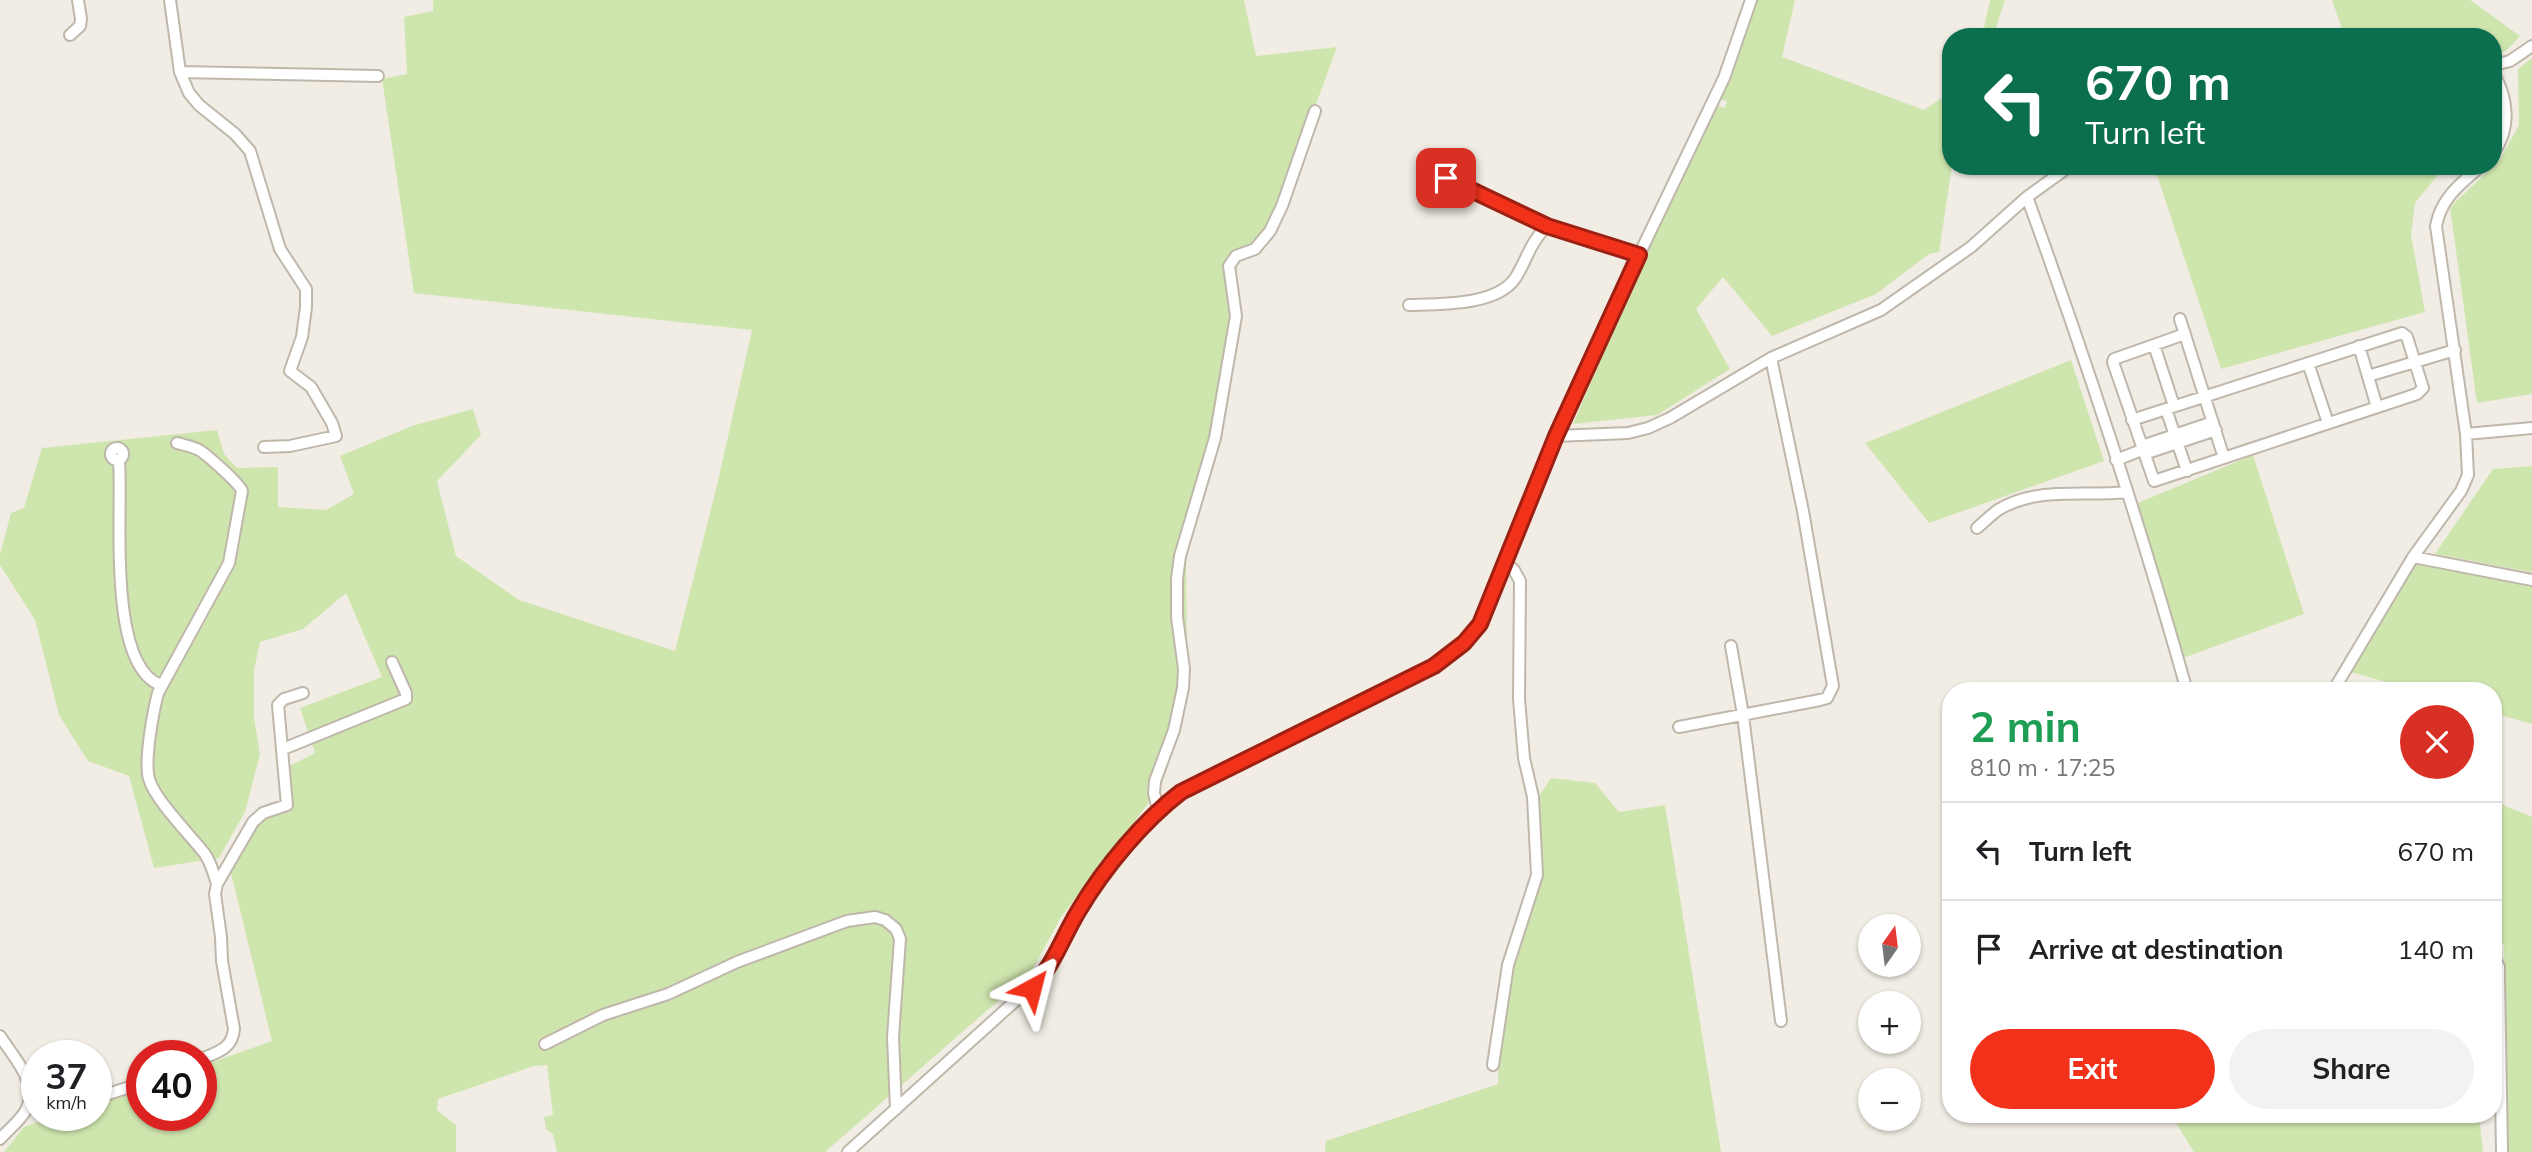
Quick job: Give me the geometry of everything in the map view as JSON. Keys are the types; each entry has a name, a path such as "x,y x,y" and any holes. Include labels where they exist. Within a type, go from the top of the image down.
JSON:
{"street":[{"path":"70,34 80,26 78,0"},
{"path":"170,0 180,72 194,100 235,134 250,151 280,249 307,295 302,337 290,371 311,387 332,423 336,436 290,446 264,447"},
{"path":"848,1152 1044,975 1085,899 1158,810 1181,792 1434,666 1464,643 1480,624 1556,436 1724,78 1751,0"},
{"path":"2502,63 2510,61 2532,46"},
{"path":"180,72 378,76"},
{"path":"2502,88 2506,125 2502,139"},
{"path":"1158,810 1154,793 1155,781 1174,730 1183,688 1184,668 1177,617 1180,556 1215,438 1236,317 1229,265 1236,256 1255,249 1270,231 1282,206 1315,111"},
{"path":"1556,436 1628,433 1648,428 1670,418 1771,358 1881,310 1971,247 2027,197 2058,175"},
{"path":"2338,682 2413,557 2468,475 2466,434 2455,350 2435,226 2443,203 2471,175"},
{"path":"1446,178 1547,226 1639,255"},
{"path":"2027,197 2116,460 2162,604 2184,682"},
{"path":"1409,305 1457,303 1498,294 1507,289 1517,276 1536,236 1547,226"},
{"path":"2180,319 2224,458"},
{"path":"2133,420 2402,333 2407,337 2423,385 2421,391 2377,407 2154,481 2142,450 2114,359 2185,334"},
{"path":"2154,345 2176,439 2187,471"},
{"path":"2359,346 2377,407"},
{"path":"2368,376 2455,350"},
{"path":"1679,727 1820,700 1827,698 1833,686 1805,523 1771,358"},
{"path":"2308,363 2328,423"},
{"path":"2116,460 2142,450 2150,452 2176,439 2214,426"},
{"path":"2466,434 2532,428"},
{"path":"177,443 205,454 240,485 242,491 229,563 192,634 161,685 154,710 148,776 157,793 206,856 217,884"},
{"path":"119,461 120,586 123,614 138,662 150,679 161,685"},
{"path":"1977,528 1999,510 2039,495 2126,492"},
{"path":"2413,557 2532,580"},
{"path":"1493,1065 1508,965 1532,894 1538,863 1533,797 1524,758 1519,699 1520,582 1514,570 1505,562"},
{"path":"1731,646 1743,715 1781,1021"},
{"path":"282,749 406,699 406,693 392,662"},
{"path":"217,1052 228,1047 234,1030 222,961 215,894 217,884 253,822 263,813 287,805 278,705 285,699 303,693"},
{"path":"545,1044 603,1015 668,994 737,962 847,921 875,917 886,920 896,929 900,939 893,1037 896,1109"},
{"path":"0,1036 21,1068"},
{"path":"0,1139 21,1120"},
{"path":"2502,1123 2502,1152"}],"green space":[{"path":"433,0 1244,0 1256,56 1337,47 1263,248 1238,260 1216,453 1186,560 1187,674 1181,724 1162,784 1061,917 1031,972 825,1152 557,1152 553,1134 546,1129 544,1117 553,1115 547,1065 534,1066 438,1099 437,1110 456,1125 456,1152 4,1152 21,1131 112,1131 112,1096 126,1092 126,1131 217,1131 217,1060 272,1041 231,873 265,814 291,812 282,770 315,753 300,708 382,677 346,593 303,629 260,642 254,670 254,718 260,754 245,812 219,858 154,868 129,776 88,761 59,715 35,620 0,565 11,513 24,508 42,448 217,430 224,454 237,468 278,467 278,507 326,510 354,494 340,456 412,426 473,409 481,435 437,481 456,556 519,600 675,651 718,481 752,330 414,293 382,79 407,74 404,17 433,11"},
{"path":"1756,0 1795,0 1782,57 1924,110 1942,98 1942,175 1951,175 1939,252 1929,254 1876,294 1772,336 1723,277 1696,309 1730,369 1657,415 1573,424 1658,226 1662,223 1686,158 1714,105 1725,108 1727,101 1719,99 1735,63"},
{"path":"1990,0 2005,0 1996,28 1984,28"},
{"path":"2332,0 2470,0 2520,36 2502,52 2502,28 2342,28"},
{"path":"2532,58 2532,394 2477,403 2450,207 2484,175 2502,175 2502,156 2519,125 2518,69"},
{"path":"2157,175 2438,175 2415,203 2411,235 2425,312 2221,369"},
{"path":"2071,360 2104,461 1929,523 1865,443"},
{"path":"2253,455 2304,614 2183,658 2133,505"},
{"path":"2532,466 2532,572 2435,554 2493,469"},
{"path":"2415,560 2532,583 2532,724 2502,715 2502,682 2386,682 2351,672"},
{"path":"1551,778 1595,783 1619,812 1665,805 1721,1152 1325,1152 1326,1141 1498,1084 1500,1032 1513,961 1543,874 1536,801"},
{"path":"2502,804 2532,817 2532,1152 2508,1152"},
{"path":"2176,1123 2480,1123 2483,1152 2194,1152"}],"route":[{"path":"1032,988 1054,960 1085,899 1158,810 1181,792 1434,666 1464,643 1480,624 1556,436 1639,255 1547,226 1446,178"}]}
